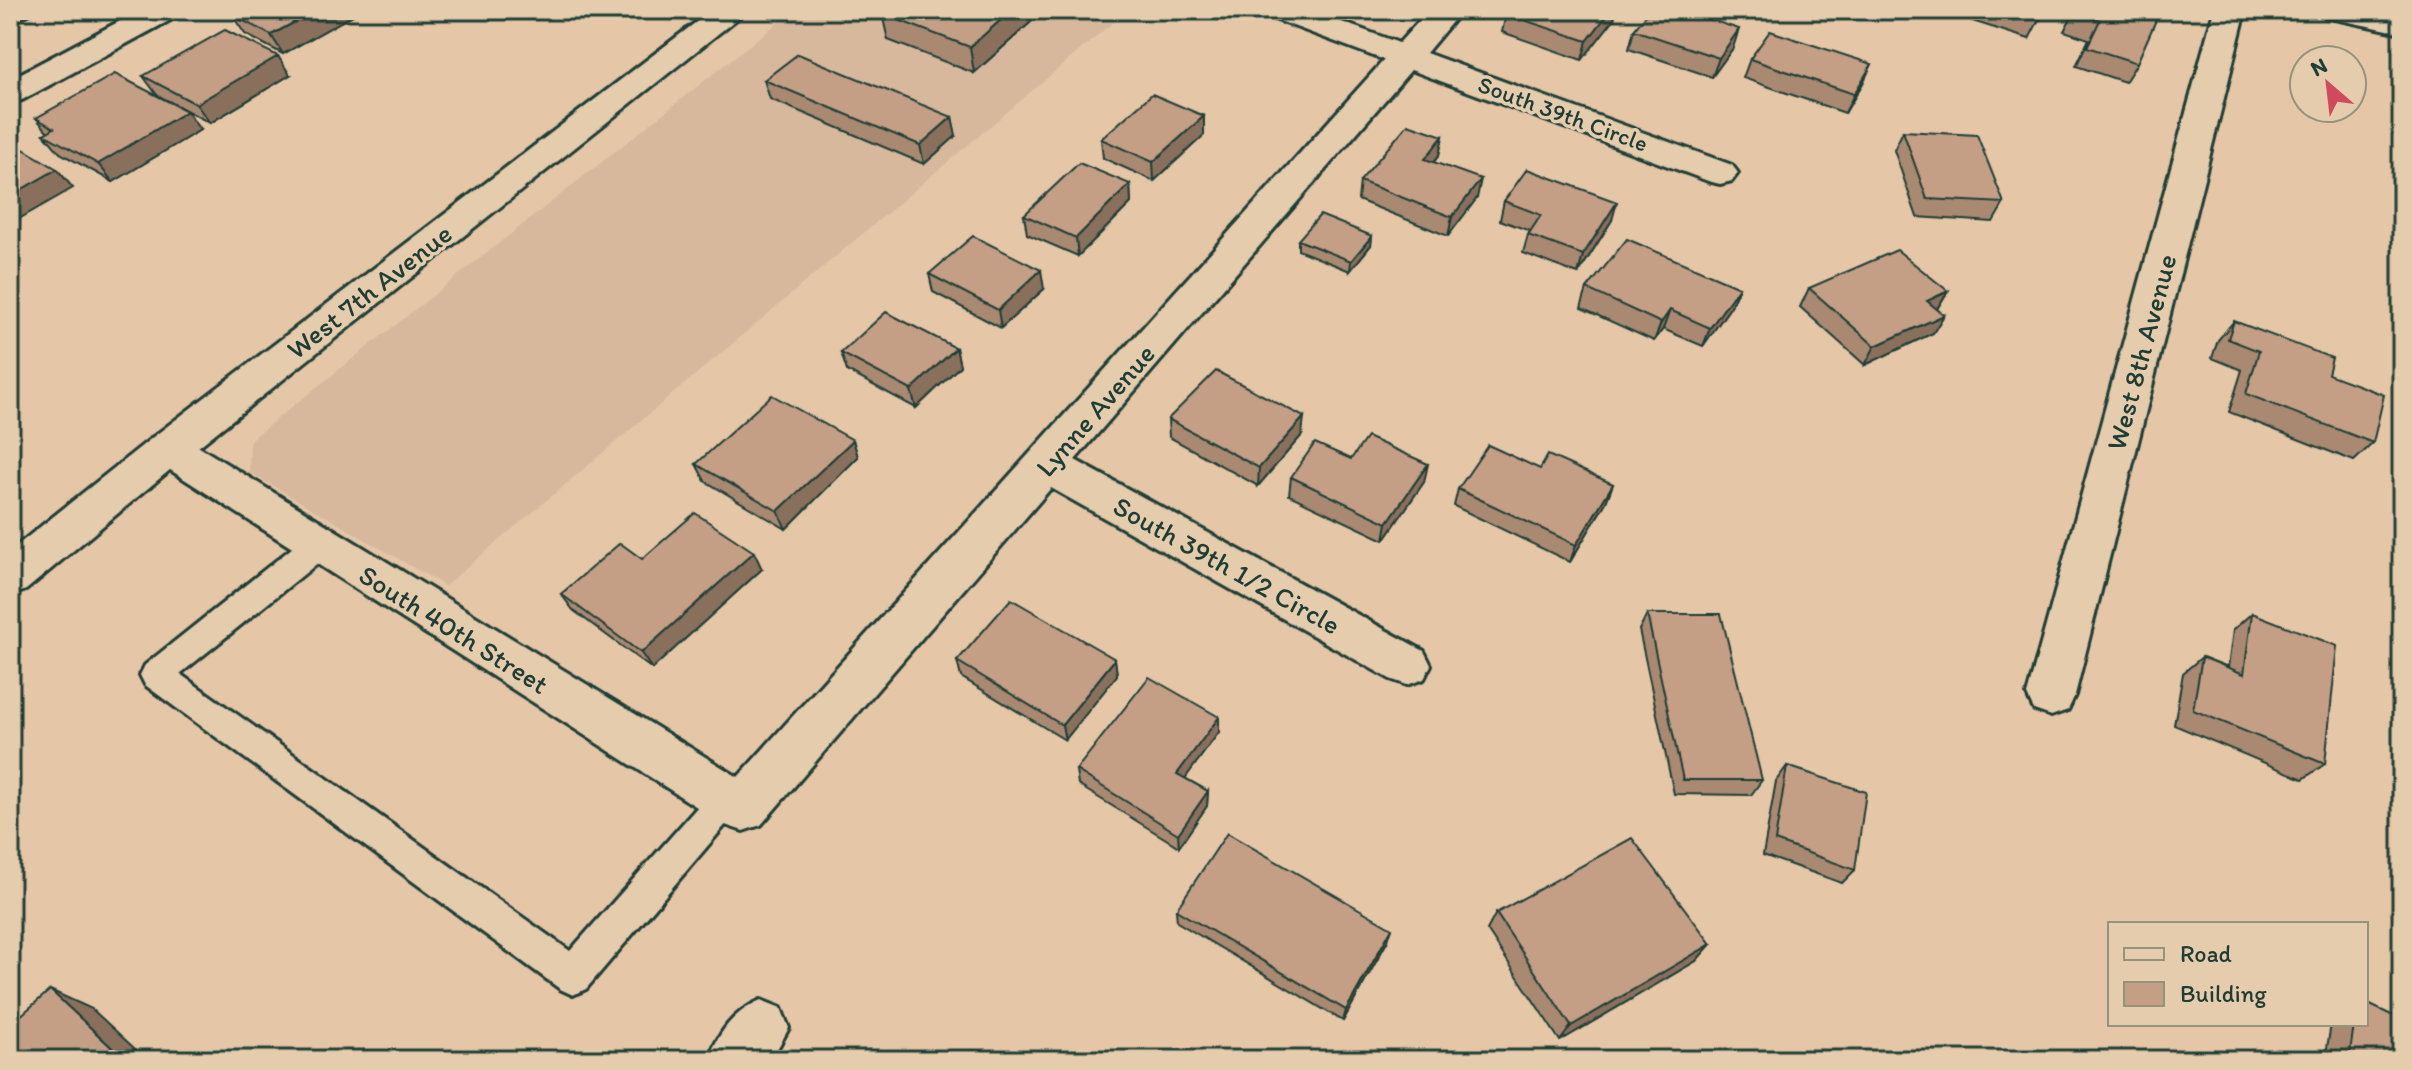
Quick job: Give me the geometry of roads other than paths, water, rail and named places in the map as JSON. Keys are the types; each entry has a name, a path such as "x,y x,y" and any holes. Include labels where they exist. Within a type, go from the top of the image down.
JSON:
{"street":[{"path":"10,93 165,10"},
{"name":"West 7th Avenue","path":"10,577 168,448 732,10"},
{"name":"South 39th Circle","path":"1280,10 1720,173"},
{"name":"Lynne Avenue","path":"735,803 1047,465 1446,10"},
{"name":"West 8th Avenue","path":"2051,695 2230,10"},
{"path":"2336,10 2402,23"},
{"name":"South 40th Street","path":"168,448 318,545 735,803"},
{"name":"South 39th 1/2 Circle","path":"1047,465 1407,665"}],"lane":[{"path":"318,545 156,675 573,976 735,803"}]}
